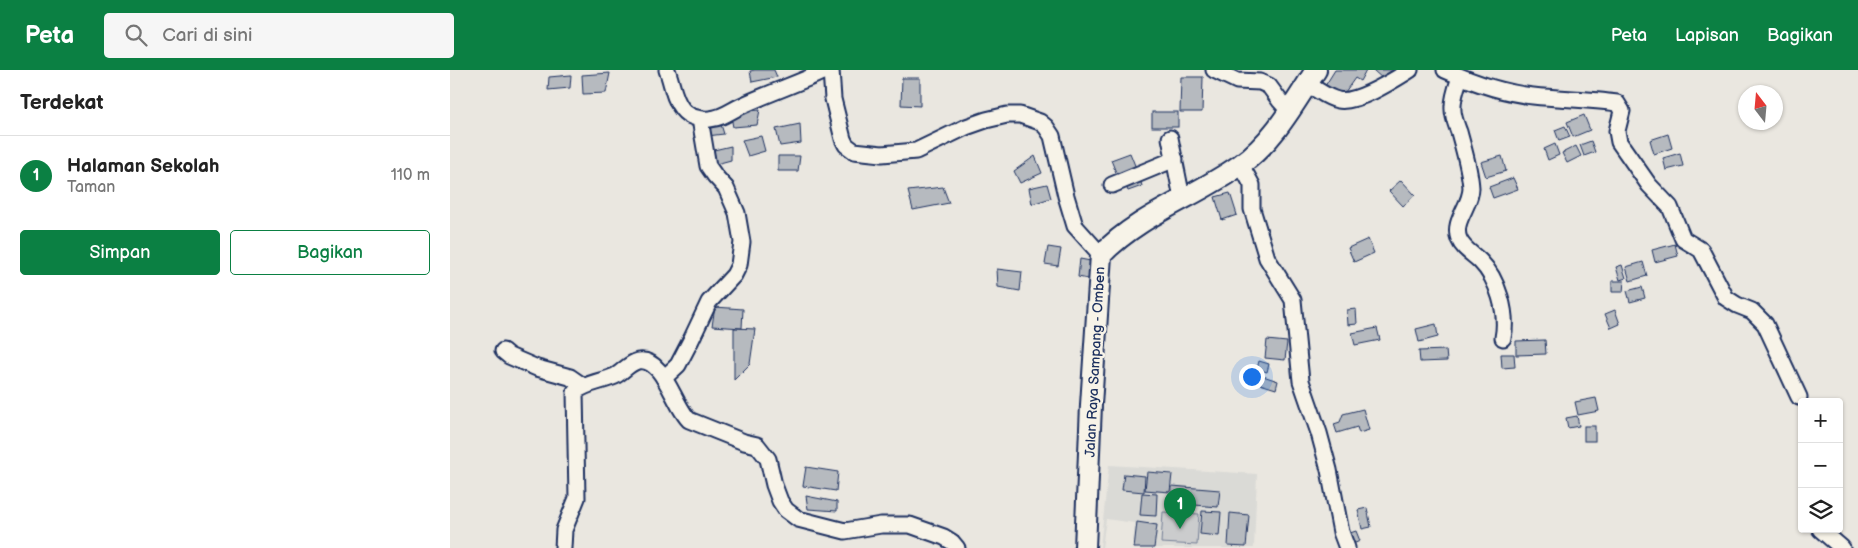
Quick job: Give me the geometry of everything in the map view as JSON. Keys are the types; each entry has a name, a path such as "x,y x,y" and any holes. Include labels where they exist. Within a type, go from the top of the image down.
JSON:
{"main road":[{"name":"Jalan Raya Sampang - Omben","path":"1085,548 1092,386 1102,255 1127,231 1241,165 1271,136 1312,77"}],"street":[{"path":"667,70 675,98 682,109 690,116 700,119 724,116 739,106 827,70"},
{"path":"831,70 833,99 843,139 846,145 854,151 882,154 916,152 966,127 1008,115 1020,115 1040,122 1052,136 1067,203 1075,226 1102,255"},
{"path":"1214,70 1237,81 1260,82 1269,86 1289,111"},
{"path":"1312,77 1332,98 1345,100 1376,89 1410,70"},
{"path":"1445,70 1460,77 1532,96 1584,98 1617,103 1622,111 1617,135 1624,151 1649,185 1670,207 1683,239 1697,246 1704,253 1726,298 1752,311 1765,324 1799,397"},
{"path":"1460,77 1452,106 1469,174 1471,192 1459,221 1458,234 1462,246 1480,260 1495,282 1506,328 1504,338"},
{"path":"664,378 678,364 708,302 734,275 740,265 742,242 737,213 726,188 708,166 700,119"},
{"path":"1170,138 1182,198"},
{"path":"1112,185 1175,159"},
{"path":"1241,165 1252,185 1252,209 1267,258 1293,300 1301,381 1319,433 1329,470 1346,548"},
{"path":"503,351 509,356 537,368 570,377 583,386"},
{"path":"563,548 564,530 577,498 576,392 583,386 615,376 637,361 651,364 657,368 682,413 689,420 744,442 757,445 768,459 780,501 786,510 798,519 846,531 881,525 910,525 944,537 957,548"},
{"path":"1825,533 1842,548"}],"shaded area":[{"path":"1109,465 1257,474 1254,548 1154,548 1157,525 1138,522 1134,548 1132,548 1135,523 1106,519 1102,548 1100,548","holes":["1147,472 1171,474 1170,492 1145,490","1124,474 1145,476 1143,492 1122,490","1172,487 1220,491 1218,507 1171,503","1202,511 1221,512 1218,536 1200,534","1230,513 1249,515 1246,547 1228,545"]},
{"path":"1163,512 1199,514 1197,545 1161,543"}],"building":[{"path":"774,70 777,77 752,82 750,71"},
{"path":"1335,70 1366,70 1360,81 1355,78 1345,92 1338,94 1325,86"},
{"path":"1373,70 1400,70 1384,80"},
{"path":"610,73 606,93 583,94 582,75"},
{"path":"571,75 570,88 548,90 549,77"},
{"path":"1181,77 1203,77 1202,112 1180,112"},
{"path":"902,78 920,78 920,106 901,105"},
{"path":"760,110 757,125 733,127 730,112"},
{"path":"1152,112 1178,112 1178,127 1152,127"},
{"path":"718,115 724,134 707,136 697,118"},
{"path":"1584,115 1590,130 1573,137 1567,122"},
{"path":"800,124 801,143 780,146 776,129"},
{"path":"1565,126 1570,137 1559,141 1555,130"},
{"path":"1668,134 1672,148 1654,154 1650,140"},
{"path":"761,136 765,151 748,156 742,140"},
{"path":"1591,141 1595,152 1584,156 1580,145"},
{"path":"1555,144 1559,155 1548,160 1544,149"},
{"path":"731,146 731,160 716,164 714,150"},
{"path":"1576,146 1581,156 1567,163 1562,153"},
{"path":"1130,153 1136,168 1117,175 1111,160"},
{"path":"1680,153 1683,166 1666,170 1663,158"},
{"path":"778,156 800,156 798,171 778,171"},
{"path":"1035,156 1042,173 1020,183 1014,171"},
{"path":"1502,156 1506,171 1486,177 1481,162"},
{"path":"1513,178 1518,189 1493,198 1489,187"},
{"path":"1140,179 1142,186 1128,191 1125,184"},
{"path":"1401,180 1415,195 1403,206 1389,191"},
{"path":"1047,184 1051,198 1032,204 1029,188"},
{"path":"943,187 949,203 913,210 908,191"},
{"path":"1230,193 1237,215 1222,220 1215,197"},
{"path":"1368,239 1374,253 1354,262 1348,248"},
{"path":"1675,244 1678,256 1655,262 1652,250"},
{"path":"1048,247 1061,249 1058,266 1045,264"},
{"path":"1080,259 1096,262 1093,280 1078,277"},
{"path":"1643,262 1647,276 1630,281 1626,267"},
{"path":"1622,265 1626,278 1620,280 1616,267"},
{"path":"997,269 1022,272 1020,291 998,287"},
{"path":"1612,281 1624,281 1623,292 1612,292"},
{"path":"1642,287 1645,298 1630,302 1627,291"},
{"path":"715,307 743,309 742,328 712,326"},
{"path":"1356,309 1357,324 1348,325 1347,310"},
{"path":"1615,310 1620,324 1611,328 1605,314"},
{"path":"1436,324 1438,337 1419,342 1416,329"},
{"path":"734,328 755,329 750,364 734,380"},
{"path":"1377,328 1380,340 1355,345 1352,333"},
{"path":"1267,340 1287,342 1285,360 1265,358"},
{"path":"1545,340 1546,354 1516,355 1516,341"},
{"path":"1446,350 1447,361 1420,362 1419,351"},
{"path":"1501,354 1514,354 1515,367 1502,368"},
{"path":"1259,361 1269,364 1267,372 1257,369"},
{"path":"1263,376 1278,381 1276,389 1260,384"},
{"path":"1596,398 1599,411 1578,415 1575,402"},
{"path":"1363,409 1369,430 1359,433 1357,427 1337,433 1334,424 1340,422 1343,414"},
{"path":"1577,416 1579,426 1568,428 1566,418"},
{"path":"1584,426 1595,426 1595,441 1584,441"},
{"path":"806,467 838,472 836,491 803,486"},
{"path":"1147,472 1172,474 1170,492 1145,490"},
{"path":"1124,474 1145,476 1144,492 1122,490"},
{"path":"1172,486 1220,490 1218,507 1171,503"},
{"path":"1142,493 1157,494 1156,516 1140,515"},
{"path":"806,496 837,502 837,511 808,509"},
{"path":"1367,508 1371,527 1362,529 1358,510"},
{"path":"1202,511 1221,512 1219,536 1200,534"},
{"path":"1230,513 1249,515 1246,547 1228,546"},
{"path":"1137,522 1157,525 1154,548 1134,548"},
{"path":"1356,531 1360,541 1348,546 1344,535"}],"place":[{"name":"Halaman Sekolah","path":"1180,529"}]}
